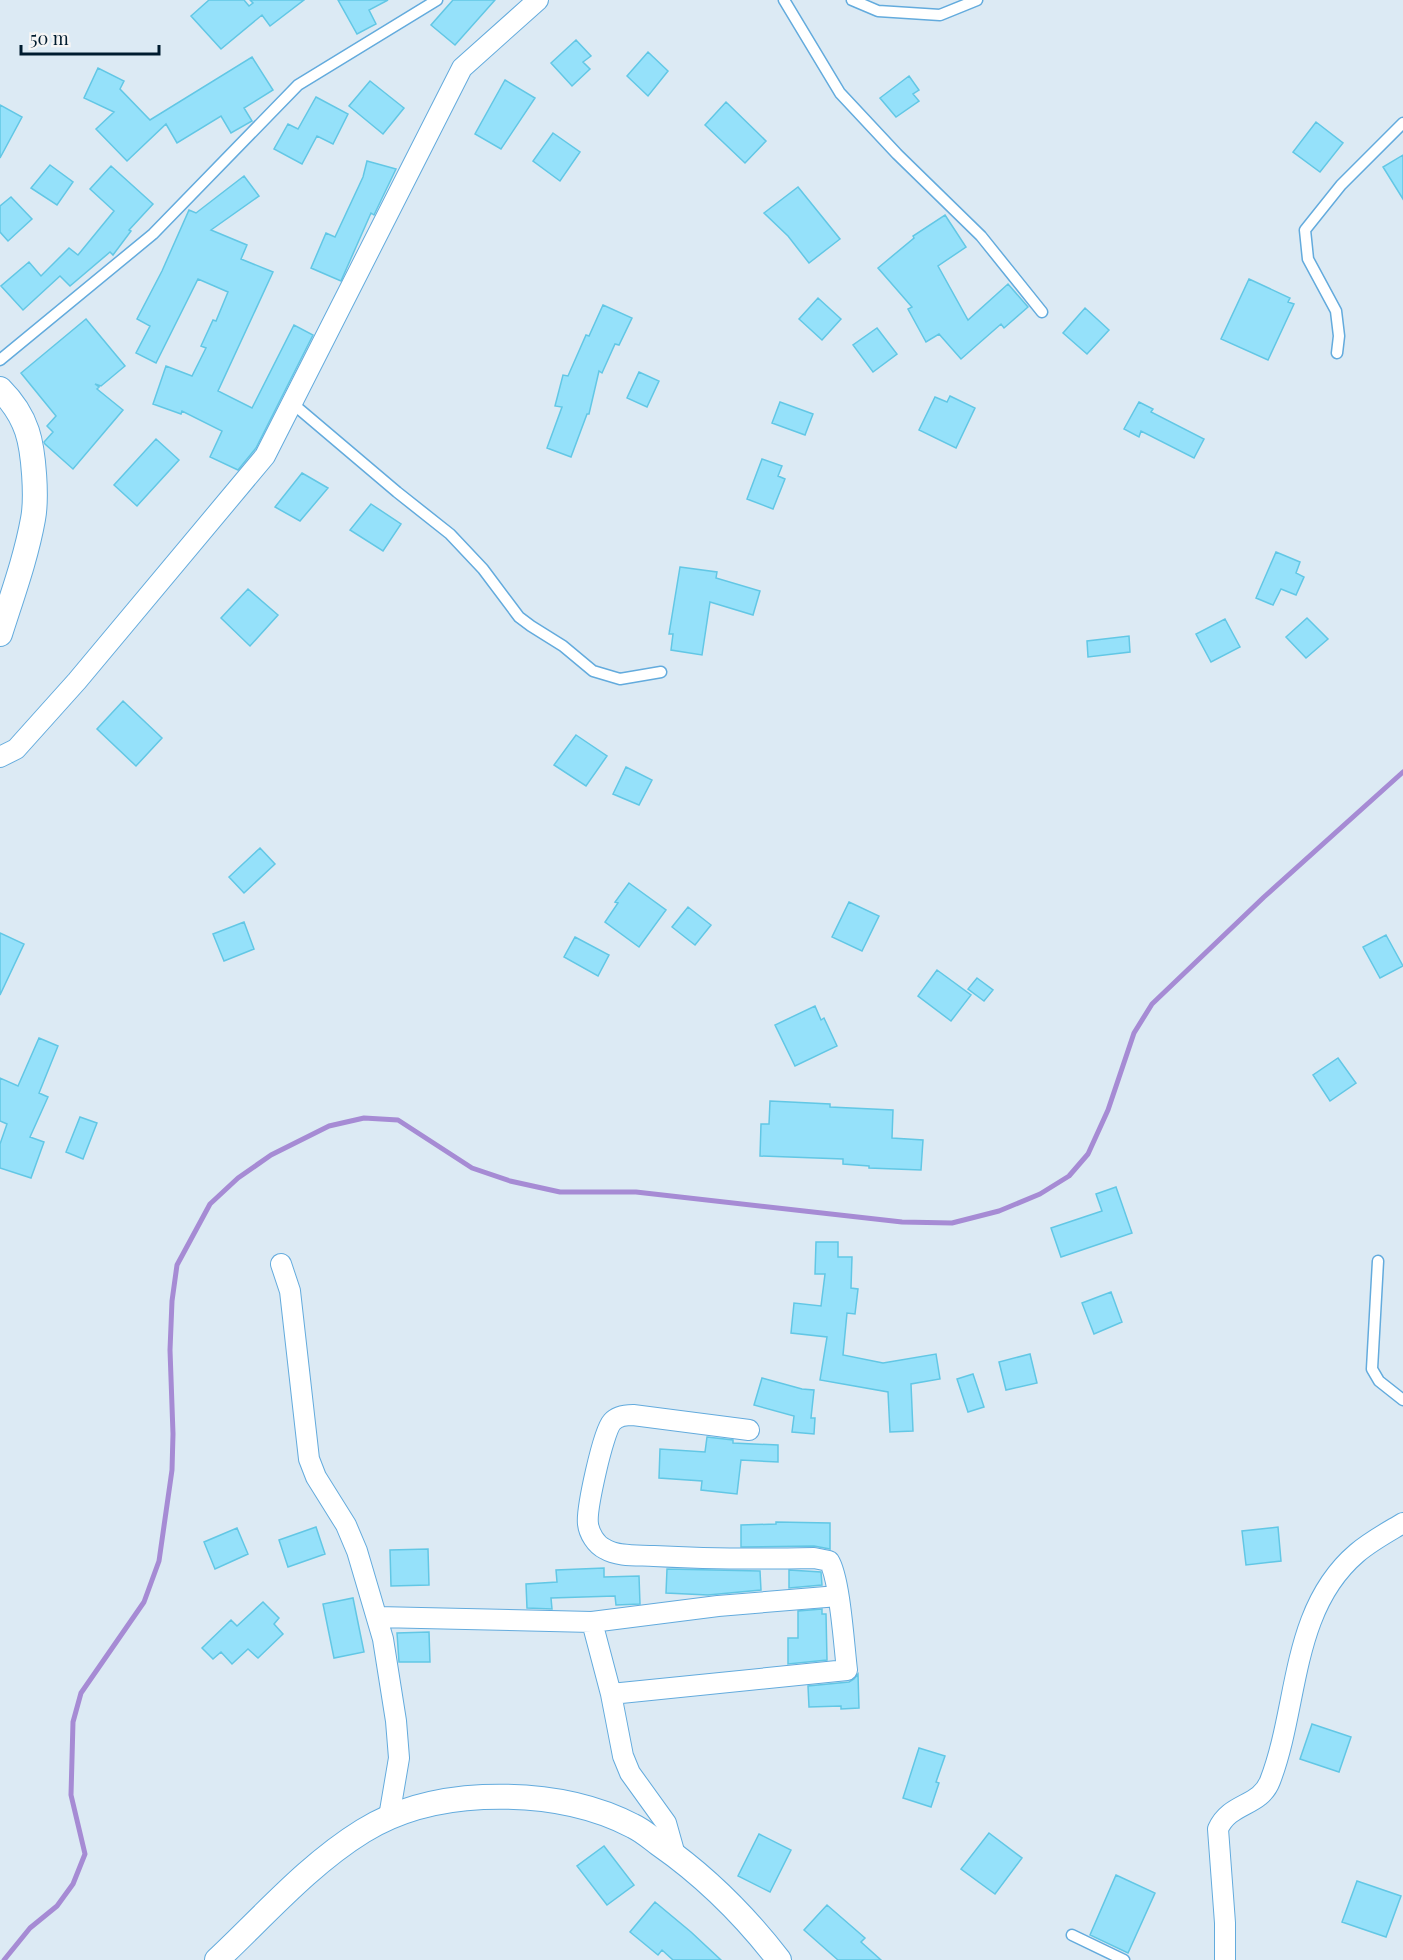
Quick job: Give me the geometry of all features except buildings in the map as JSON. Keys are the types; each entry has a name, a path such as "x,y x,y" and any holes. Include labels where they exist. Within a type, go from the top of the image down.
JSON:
{"street":[{"path":"0,757 16,749 77,681 265,456 462,68 538,0"},
{"path":"0,389 9,398 27,432 34,472 34,516 23,561 0,634"},
{"path":"281,1264 290,1291 309,1459 320,1484 346,1525 357,1551 377,1617 391,1684 399,1758 389,1817"},
{"path":"611,1694 847,1670 838,1596 829,1561 824,1559 713,1560 624,1554 603,1548 590,1532 587,1522 594,1479 608,1428 614,1420 621,1416 633,1415 749,1430"},
{"path":"1225,1960 1225,1923 1218,1829 1225,1817 1266,1791 1280,1750 1310,1620 1328,1585 1357,1553 1403,1523"},
{"path":"377,1617 592,1622 718,1606 838,1596"},
{"path":"592,1622 611,1694 623,1756 633,1778 666,1823 675,1855"},
{"path":"217,1960 315,1866 363,1831 403,1810 453,1798 500,1797 542,1798 586,1807 633,1826 706,1880 757,1931 779,1960"}],"lane":[{"path":"0,360 153,234 297,86 437,0"},
{"path":"784,0 840,93 897,154 981,236 1042,312"},
{"path":"852,0 878,11 940,15 977,0"},
{"path":"1337,353 1339,336 1336,311 1308,259 1305,230 1341,184 1403,123"},
{"path":"292,403 450,534 483,569 519,617 531,626 563,646 593,671 621,679 661,672"},
{"path":"1378,1261 1372,1369 1378,1381 1403,1400"},
{"path":"1072,1935 1125,1960"}],"waterway":[{"path":"4,1960 30,1928 57,1906 73,1884 85,1854 71,1795 73,1722 81,1693 144,1602 159,1561 172,1470 170,1350 172,1301 177,1265 210,1204 238,1178 271,1155 329,1126 364,1118 398,1120 472,1168 510,1181 560,1192 636,1192 902,1222 952,1223 999,1211 1040,1194 1069,1176 1088,1154 1108,1110 1134,1033 1152,1004 1264,897 1403,772"}]}
